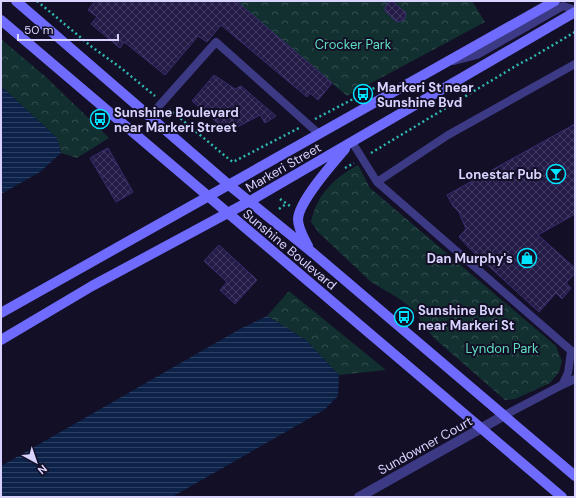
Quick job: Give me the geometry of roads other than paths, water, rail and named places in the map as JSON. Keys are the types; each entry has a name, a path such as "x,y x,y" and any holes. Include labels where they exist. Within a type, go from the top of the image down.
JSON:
{"main road":[{"name":"Sunshine Boulevard","path":"16,1 575,476"},
{"name":"Markeri Street","path":"1,313 555,1"},
{"name":"Markeri Street","path":"1,340 92,286 228,214 575,11"},
{"name":"Sunshine Boulevard","path":"1,20 562,497"},
{"path":"313,253 302,235 298,218 304,203 315,186 325,172 352,142"}],"street":[{"name":"Sundowner Court","path":"360,497 504,416"}],"lane":[{"path":"443,64 477,55 563,6 575,11"},
{"path":"150,116 216,42 319,134"},
{"path":"377,182 448,135 575,64"},
{"path":"352,142 377,182 573,353 568,373 562,384"},
{"path":"504,416 562,384 575,379"}],"water":[{"path":"1,86 57,138 61,153 40,172 1,194"},
{"path":"267,316 306,340 339,375 338,396 324,410 172,497 1,497 1,466 240,329"}],"place":[{"name":"Markeri St near Sunshine Bvd","path":"363,94"},
{"name":"Sunshine Boulevard near Markeri Street","path":"100,119"},
{"name":"Lonestar Pub","path":"556,174"},
{"name":"Dan Murphy's","path":"527,258"},
{"name":"Sunshine Bvd near Markeri St","path":"404,317"}],"park label":[{"name":"Crocker Park","path":"353,44"},
{"name":"Lyndon Park","path":"502,348"}]}
